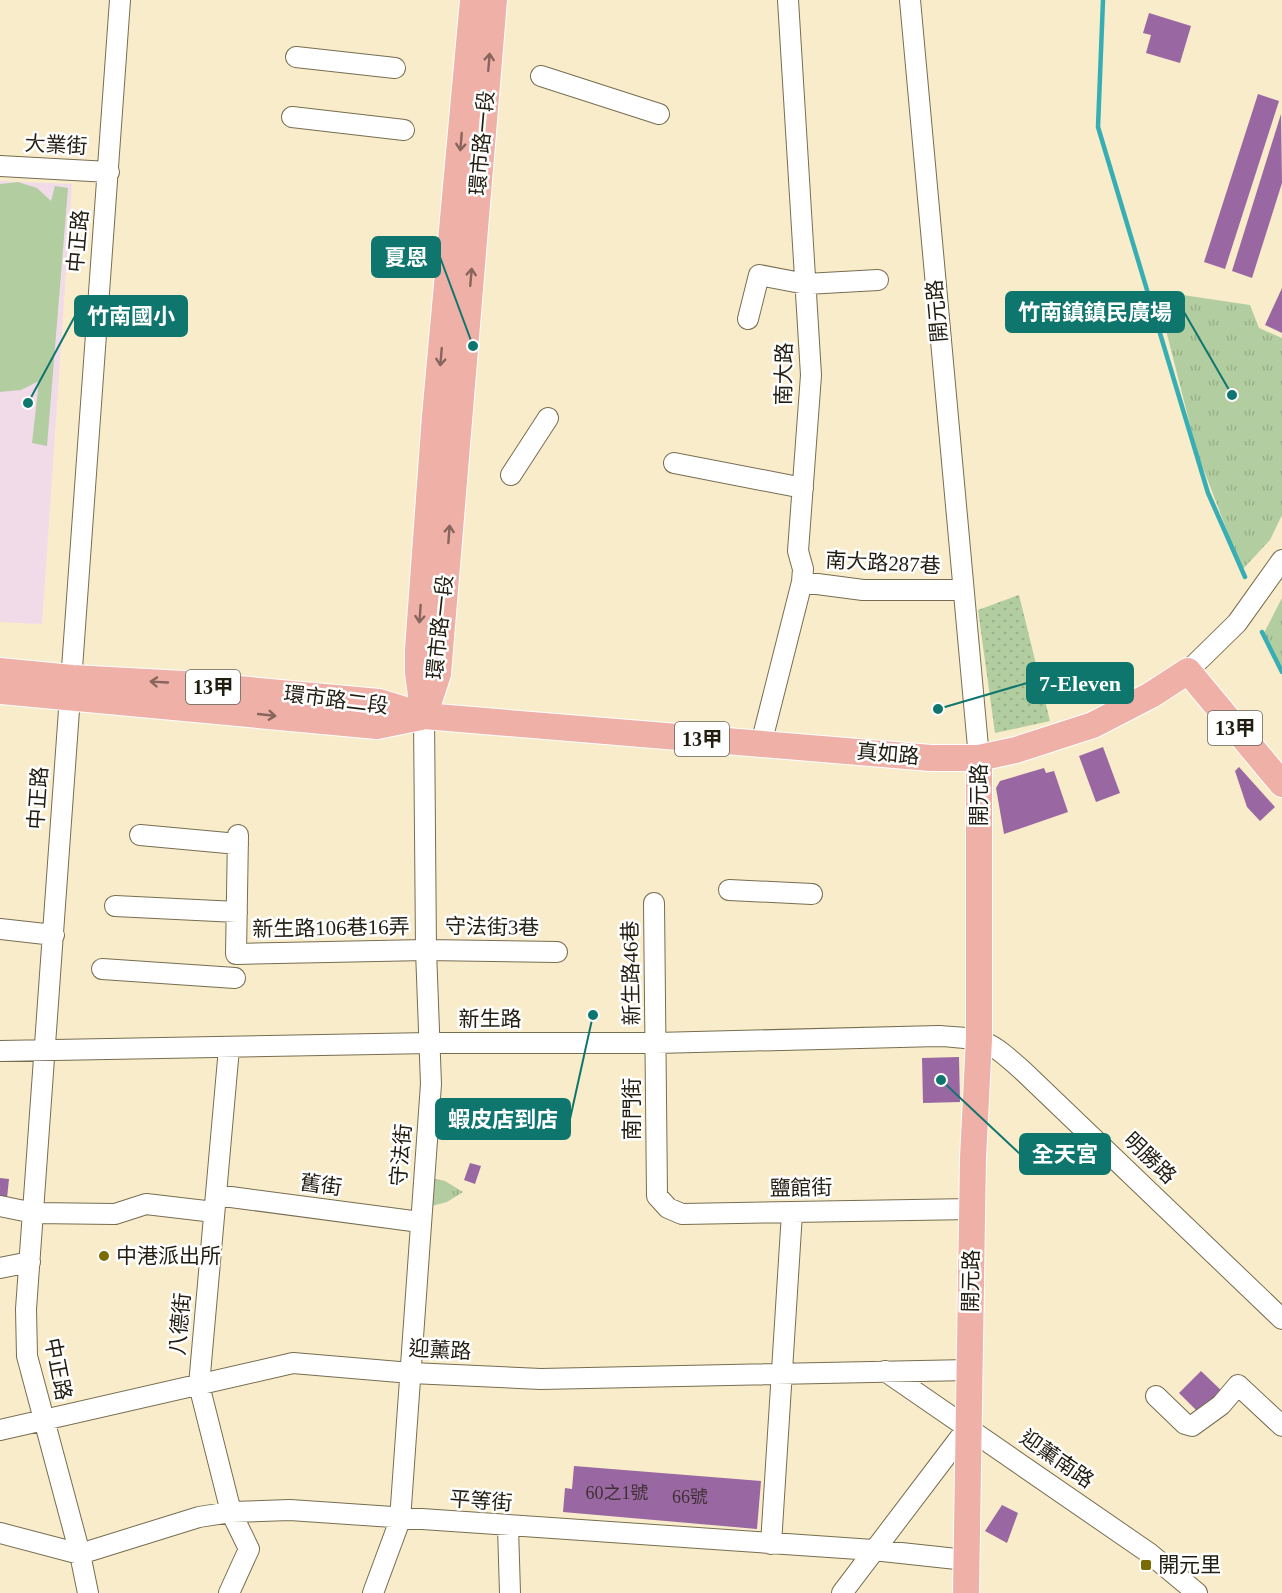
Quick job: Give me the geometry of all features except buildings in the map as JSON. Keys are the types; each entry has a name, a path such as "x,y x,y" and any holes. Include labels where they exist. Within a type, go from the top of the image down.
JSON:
{"main road":[{"name":"環市路一段","path":"424,716 418,673 418,649 435,416 473,0"},
{"name":"環市路一段","path":"424,716 438,674 495,0"},
{"name":"環市路二段","path":"0,671 70,687"},
{"name":"真如路","path":"424,716 931,758 979,758 1016,750 1093,725 1151,695 1188,671"},
{"name":"13甲","path":"1188,671 1282,784"},
{"name":"環市路二段","path":"0,691 184,684 379,702 424,716"},
{"name":"開元路","path":"966,1593 972,1209 980,1039 979,758"}],"street":[{"name":"中正路","path":"88,1593 81,1554 27,1356 26,1309 120,0"},
{"name":"南大路","path":"761,744 802,582 803,569 798,551 811,375 788,0"},
{"name":"開元路","path":"910,0 979,758"},
{"path":"296,57 395,68"},
{"path":"541,76 659,114"},
{"path":"292,117 404,130"},
{"name":"大業街","path":"0,166 109,172"},
{"path":"748,319 759,275 806,284 878,280"},
{"path":"510,475 548,418"},
{"path":"674,463 803,488"},
{"name":"真如路","path":"1188,671 1237,623 1282,560"},
{"name":"南大路287巷","path":"802,582 863,590 963,590"},
{"name":"守法街","path":"373,1593 400,1520 431,1084 426,950 424,716"},
{"path":"115,906 237,912 238,840 140,835"},
{"path":"729,890 812,894"},
{"name":"新生路46巷","path":"654,903 656,1043"},
{"name":"新生路106巷16弄","path":"237,912 236,954 426,950"},
{"path":"0,929 54,935"},
{"name":"守法街3巷","path":"426,950 557,952"},
{"path":"102,969 235,978"},
{"name":"新生路","path":"0,1051 430,1043 656,1043 939,1036 980,1039"},
{"name":"明勝路","path":"980,1039 997,1048 1022,1070 1282,1319"},
{"name":"南門街","path":"656,1043 657,1176"},
{"name":"八德街","path":"228,1593 249,1550 231,1512 199,1385 229,1048"},
{"name":"鹽館街","path":"657,1176 657,1196 668,1208 682,1214 972,1209"},
{"name":"舊街","path":"0,1206 34,1213 115,1214 146,1204 215,1203 420,1222"},
{"path":"771,1544 792,1213"},
{"path":"0,1268 30,1262"},
{"name":"迎薰路","path":"0,1431 292,1363 411,1373 541,1379 969,1370"},
{"name":"迎薰南路","path":"885,1371 1149,1553 1197,1593"},
{"path":"1156,1396 1185,1424 1192,1426 1221,1405 1238,1385 1282,1426"},
{"path":"842,1593 968,1427"},
{"name":"平等街","path":"81,1554 200,1518 231,1512 290,1510 400,1520 873,1550 966,1560"},
{"path":"508,1527 510,1593"},
{"path":"0,1533 81,1554"}],"shaded area":[{"path":"0,181 72,184 42,624 0,622"}],"green space":[{"path":"18,182 37,188 51,201 55,186 68,188 47,446 32,443 39,381 21,390 0,392 0,184"},
{"path":"1156,291 1250,305 1259,328 1282,338 1282,515 1270,540 1242,570 1197,452"},
{"path":"1019,595 1050,721 995,733 978,610"},
{"path":"1282,598 1282,672 1263,635"},
{"path":"431,1178 445,1181 463,1192 447,1202 428,1207"}],"waterway":[{"path":"1103,0 1098,127 1208,493 1245,577"},
{"path":"1262,632 1282,672"}],"place":[{"name":"夏恩","path":"473,346"},
{"name":"竹南鎮鎮民廣場","path":"1232,395"},
{"name":"竹南國小","path":"28,403"},
{"name":"7-Eleven","path":"938,709"},
{"name":"蝦皮店到店","path":"593,1015"},
{"name":"全天宮","path":"941,1080"},
{"name":"中港派出所","path":"104,1256"},
{"name":"開元里","path":"1146,1565"}]}
